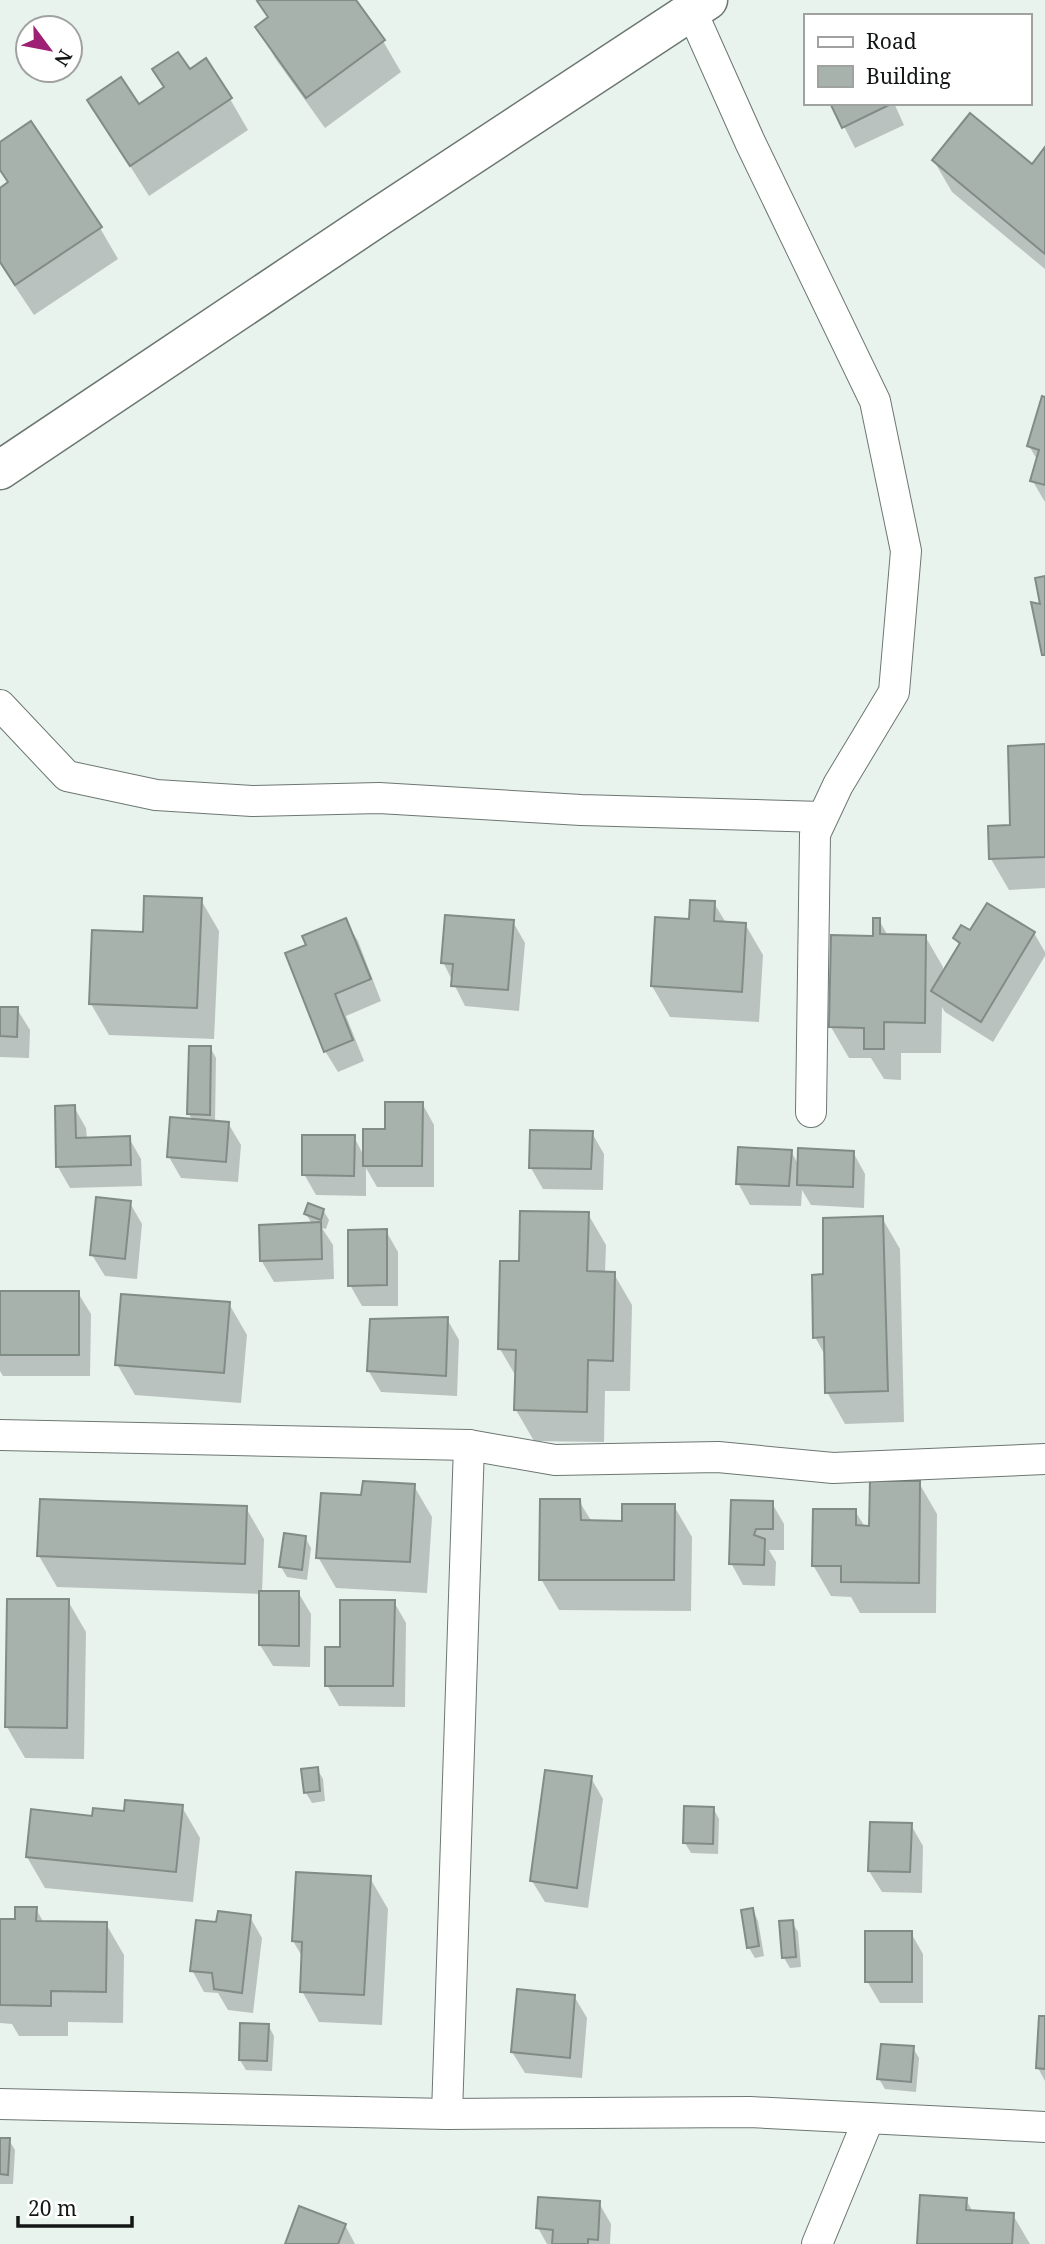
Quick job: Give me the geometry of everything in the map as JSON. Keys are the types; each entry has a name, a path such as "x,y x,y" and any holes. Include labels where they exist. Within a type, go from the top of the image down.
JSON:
{"street":[{"path":"0,470 700,6 750,142 875,401 906,551 894,692 838,785 815,834 811,1112"},
{"path":"0,705 67,776 156,795 252,801 379,798 581,810 822,817"},
{"path":"0,1436 469,1445 555,1460 718,1457 833,1468 1045,1459"},
{"path":"447,2114 469,1445"},
{"path":"0,2104 447,2114 750,2112 1045,2127"},
{"path":"817,2244 869,2118"}],"building":[{"path":"356,0 385,40 306,98 255,27 268,17 257,1"},
{"path":"178,52 190,69 206,58 232,98 130,166 87,100 121,77 139,104 164,87 152,69"},
{"path":"831,105 889,105 842,128"},
{"path":"970,113 1032,164 1045,147 1045,254 932,160"},
{"path":"31,121 102,227 15,285 0,262 0,188 8,182 0,170 0,142"},
{"path":"1042,396 1045,397 1045,485 1030,481 1039,450 1027,446"},
{"path":"1045,576 1045,655 1042,655 1031,602 1040,604 1035,578"},
{"path":"1045,744 1045,857 989,859 988,826 1010,825 1008,746"},
{"path":"144,896 202,898 197,1008 89,1004 92,930 143,932"},
{"path":"690,900 715,901 714,921 746,923 742,992 651,986 655,917 689,919"},
{"path":"987,903 1035,932 981,1022 931,991 960,943 953,938 961,925 970,930"},
{"path":"445,915 514,920 508,990 451,986 453,964 441,963"},
{"path":"346,918 371,979 335,994 353,1040 324,1052 285,953 306,945 302,936"},
{"path":"873,918 880,918 880,934 926,935 925,1023 884,1022 884,1049 864,1049 864,1028 829,1027 831,935 873,936"},
{"path":"0,1007 18,1007 17,1037 0,1036"},
{"path":"189,1046 211,1046 210,1115 187,1114"},
{"path":"385,1102 423,1102 422,1166 363,1166 363,1129 385,1129"},
{"path":"75,1105 76,1138 130,1136 131,1165 56,1167 55,1106"},
{"path":"170,1117 229,1122 226,1162 167,1157"},
{"path":"530,1130 593,1131 591,1169 529,1168"},
{"path":"302,1135 355,1135 354,1176 302,1175"},
{"path":"738,1147 792,1150 789,1186 736,1184"},
{"path":"798,1148 854,1151 853,1187 797,1185"},
{"path":"96,1197 131,1201 125,1259 90,1255"},
{"path":"308,1203 324,1209 321,1220 304,1214"},
{"path":"520,1211 589,1212 587,1271 615,1272 613,1361 588,1360 587,1412 514,1410 516,1350 498,1349 500,1261 519,1261"},
{"path":"883,1216 888,1391 825,1393 824,1337 813,1338 812,1275 823,1274 823,1218"},
{"path":"321,1222 322,1259 260,1261 259,1225"},
{"path":"387,1229 387,1285 348,1286 348,1230"},
{"path":"0,1291 79,1291 79,1355 0,1355"},
{"path":"121,1294 230,1302 224,1373 115,1365"},
{"path":"448,1317 446,1376 367,1371 370,1319"},
{"path":"363,1481 415,1484 410,1562 316,1558 321,1493 361,1495"},
{"path":"870,1481 920,1481 919,1583 841,1582 841,1566 812,1566 813,1509 856,1509 856,1525 869,1526"},
{"path":"40,1499 247,1506 245,1564 37,1556"},
{"path":"540,1499 580,1499 581,1520 622,1521 622,1504 675,1504 674,1580 539,1580"},
{"path":"731,1500 773,1501 773,1529 756,1529 754,1535 765,1539 764,1565 729,1564"},
{"path":"284,1533 306,1536 302,1570 279,1567"},
{"path":"259,1591 299,1591 299,1646 259,1645"},
{"path":"7,1599 69,1599 67,1728 5,1727"},
{"path":"340,1600 395,1600 393,1686 325,1686 325,1647 340,1647"},
{"path":"318,1767 320,1791 304,1793 301,1769"},
{"path":"545,1770 592,1776 577,1888 530,1881"},
{"path":"125,1800 183,1805 176,1872 26,1857 31,1809 92,1816 93,1808 124,1811"},
{"path":"684,1806 714,1807 713,1844 683,1843"},
{"path":"870,1822 912,1823 910,1872 868,1871"},
{"path":"296,1872 371,1876 364,1995 300,1992 302,1942 292,1941"},
{"path":"15,1907 37,1907 36,1921 107,1922 106,1992 51,1991 51,2006 0,2005 0,1919 15,1919"},
{"path":"753,1908 759,1946 747,1948 741,1910"},
{"path":"218,1911 251,1915 242,1993 214,1989 212,1973 190,1971 196,1920 216,1922"},
{"path":"793,1920 796,1957 782,1958 779,1921"},
{"path":"865,1931 912,1931 912,1982 865,1982"},
{"path":"517,1989 575,1995 570,2058 511,2052"},
{"path":"1039,2016 1045,2016 1045,2069 1036,2068"},
{"path":"240,2023 269,2024 267,2061 239,2060"},
{"path":"881,2044 914,2046 911,2082 877,2079"},
{"path":"0,2138 10,2138 8,2175 0,2174"},
{"path":"920,2195 967,2198 966,2210 1014,2213 1012,2244 917,2244"},
{"path":"538,2197 600,2201 598,2240 588,2239 588,2244 552,2244 553,2230 536,2228"},
{"path":"299,2206 346,2224 338,2244 285,2244"}]}
